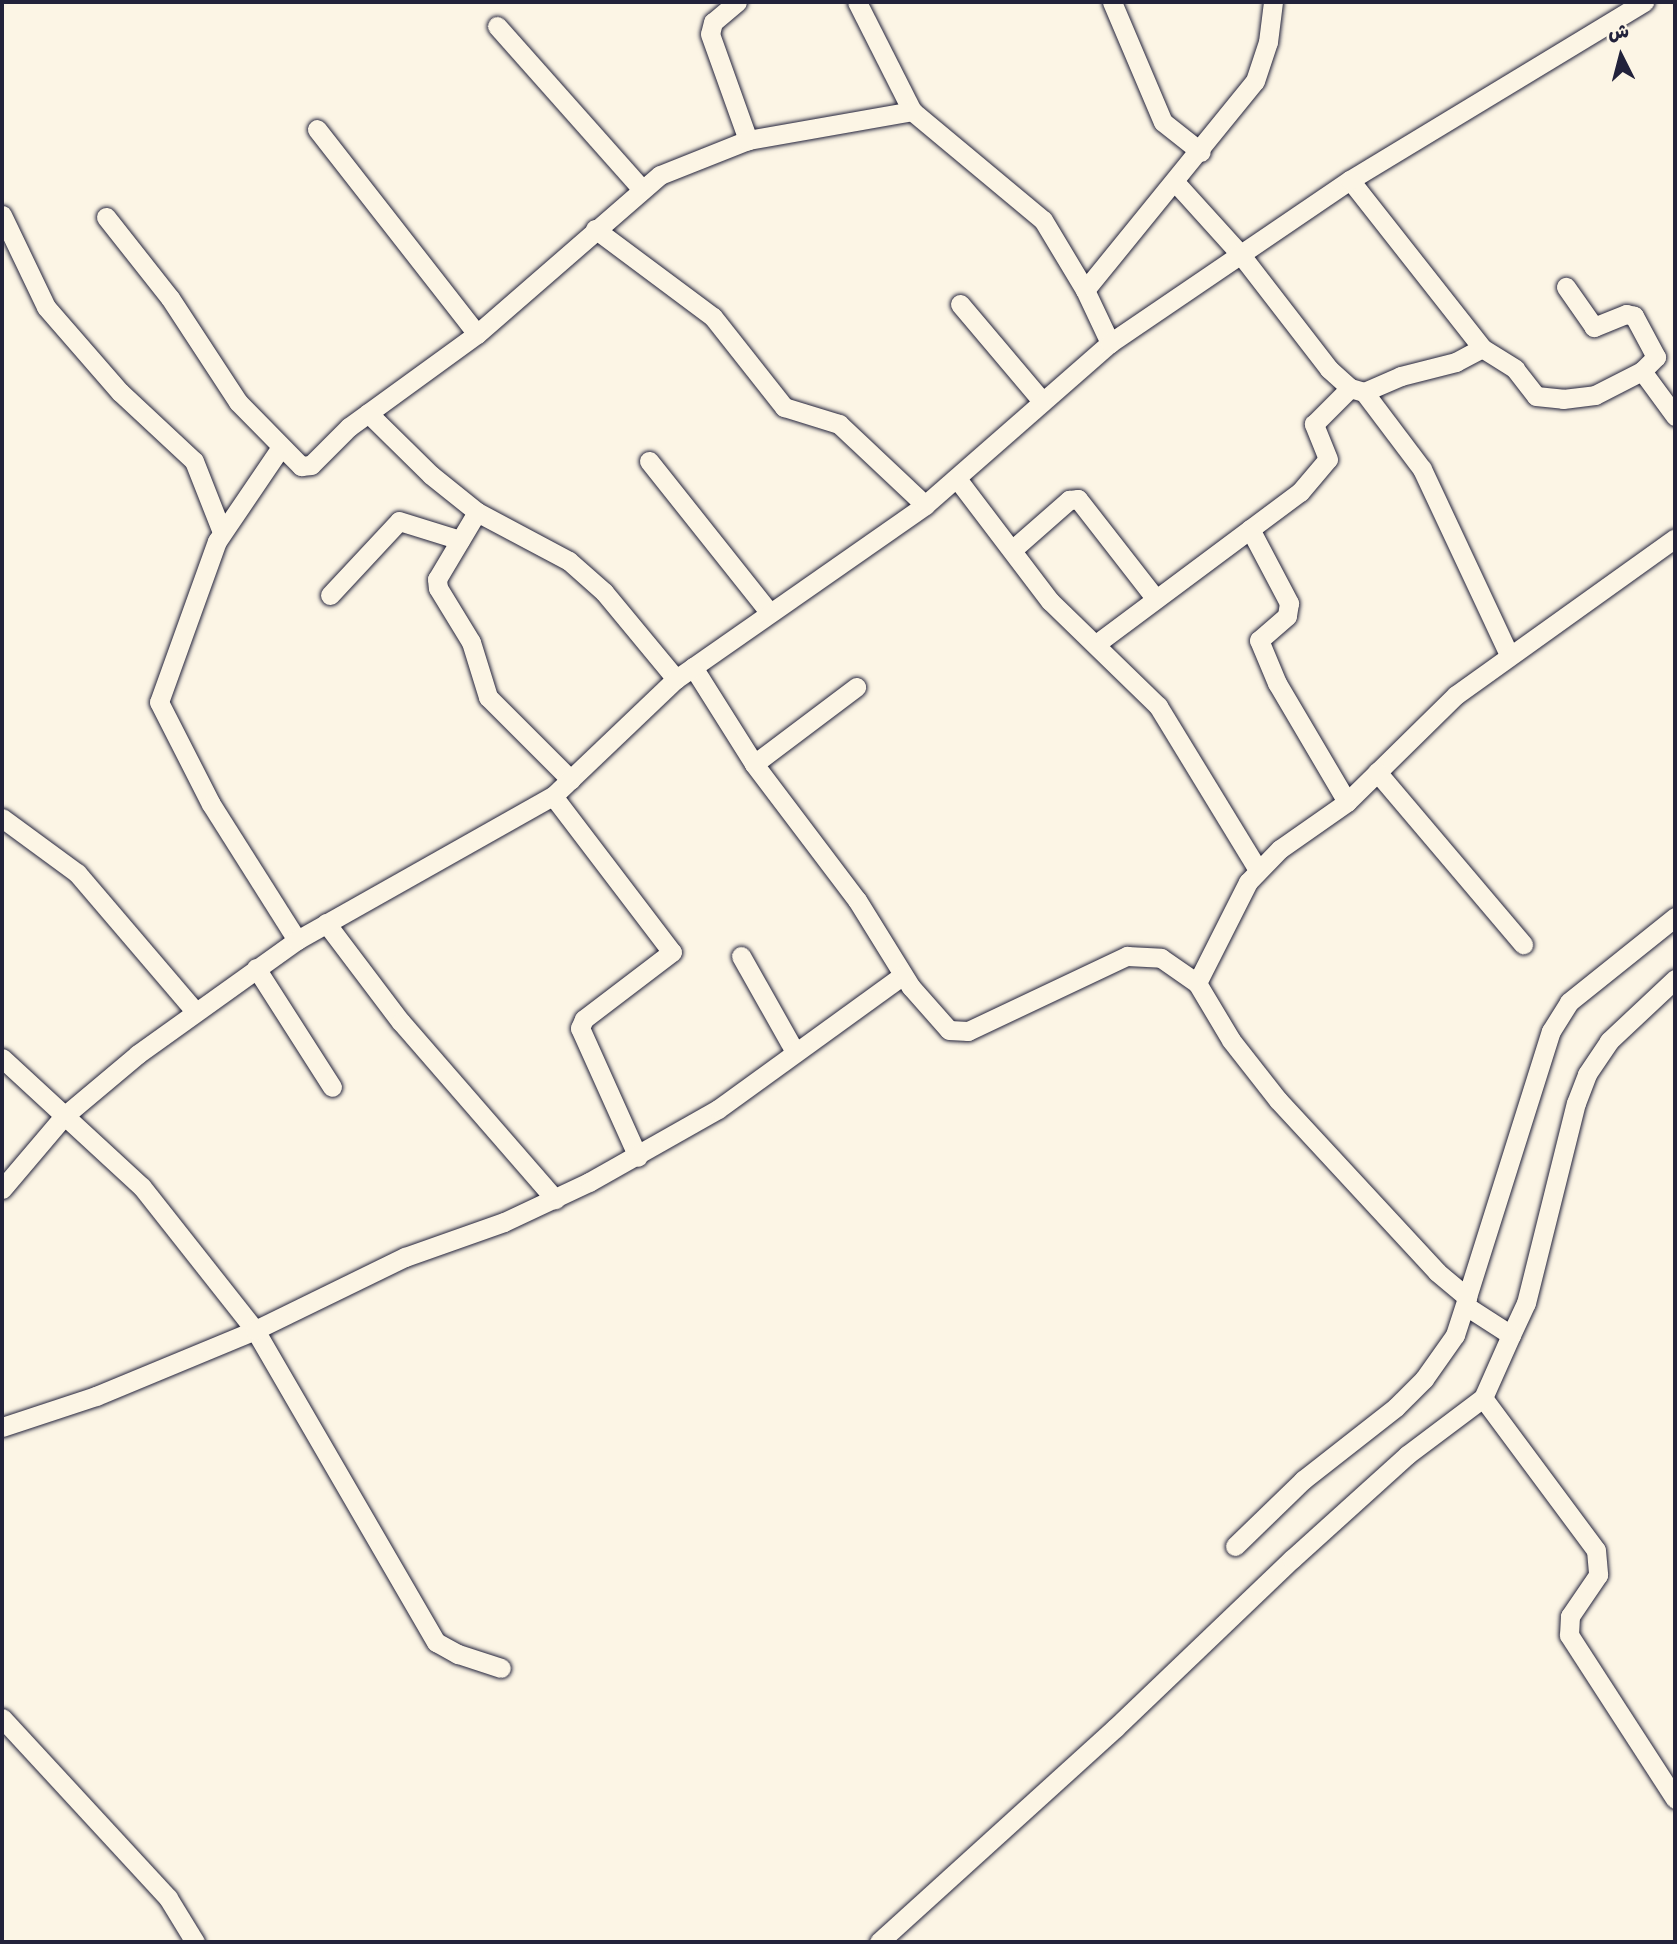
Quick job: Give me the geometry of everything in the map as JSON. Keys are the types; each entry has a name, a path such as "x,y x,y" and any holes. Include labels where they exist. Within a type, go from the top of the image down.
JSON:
{"street":[{"path":"737,2 713,22 710,34 748,140"},
{"path":"857,2 912,111 1043,220 1085,290 1110,343"},
{"path":"1112,2 1163,122 1201,152"},
{"path":"1085,290 1201,152 1255,80 1269,42 1273,2"},
{"path":"2,1189 63,1117 195,1011 297,940 553,796 676,679 958,480 1041,401 1110,343 1350,180 1644,2"},
{"path":"497,26 640,187"},
{"path":"106,217 170,298 238,402 301,466 311,465 368,413 477,334 640,187 682,164 748,140 912,111"},
{"path":"317,129 477,334"},
{"path":"1350,180 1482,348 1515,369 1539,397 1595,396 1642,371 1657,352 1634,316 1626,314 1594,327 1566,287"},
{"path":"1175,181 1241,255 1306,342 1357,390 1422,469 1509,655"},
{"path":"2,215 46,307 120,392 194,461 222,532"},
{"path":"595,229 713,317 784,407 839,424 925,505"},
{"path":"960,304 1041,401"},
{"path":"1096,644 1155,597 1287,503 1327,463 1314,424 1357,390 1456,362 1482,348"},
{"path":"1642,371 1675,415"},
{"path":"368,413 431,475 477,512 569,561 604,592 676,679"},
{"path":"281,447 222,532 159,702 211,804 297,940"},
{"path":"649,461 770,613"},
{"path":"958,480 1059,612 1096,644 1158,706 1258,870"},
{"path":"1012,550 1069,500 1079,499 1155,597"},
{"path":"477,512 437,584 471,642 485,692 571,780"},
{"path":"330,595 399,521 460,540"},
{"path":"1250,529 1289,603 1287,616 1259,640 1277,684 1347,802"},
{"path":"1197,983 1231,908 1258,870 1347,802 1455,695 1675,538"},
{"path":"693,667 754,764 857,900 903,975 939,1022 959,1032 1139,953 1161,958 1197,983 1231,1040 1279,1100 1427,1262 1467,1301 1511,1335"},
{"path":"754,764 856,687"},
{"path":"1377,772 1523,944"},
{"path":"553,796 672,952 584,1019 580,1028 638,1157"},
{"path":"2,818 77,873 195,1011"},
{"path":"1235,1546 1303,1480 1396,1407 1445,1354 1467,1301 1551,1031 1569,1002 1675,917"},
{"path":"326,923 401,1022 555,1199"},
{"path":"741,956 794,1050"},
{"path":"256,968 332,1087"},
{"path":"2,1426 65,1409 255,1330 405,1256 555,1199 638,1157 718,1109 794,1050 903,975"},
{"path":"879,1942 1115,1728 1292,1559 1441,1426 1483,1398 1526,1303 1576,1102 1587,1074 1609,1041 1675,979"},
{"path":"2,1058 142,1187 255,1330 436,1642 458,1654 501,1668"},
{"path":"1483,1398 1596,1549 1598,1575 1570,1616 1569,1635 1675,1799"},
{"path":"2,1718 168,1898 195,1942"}]}
